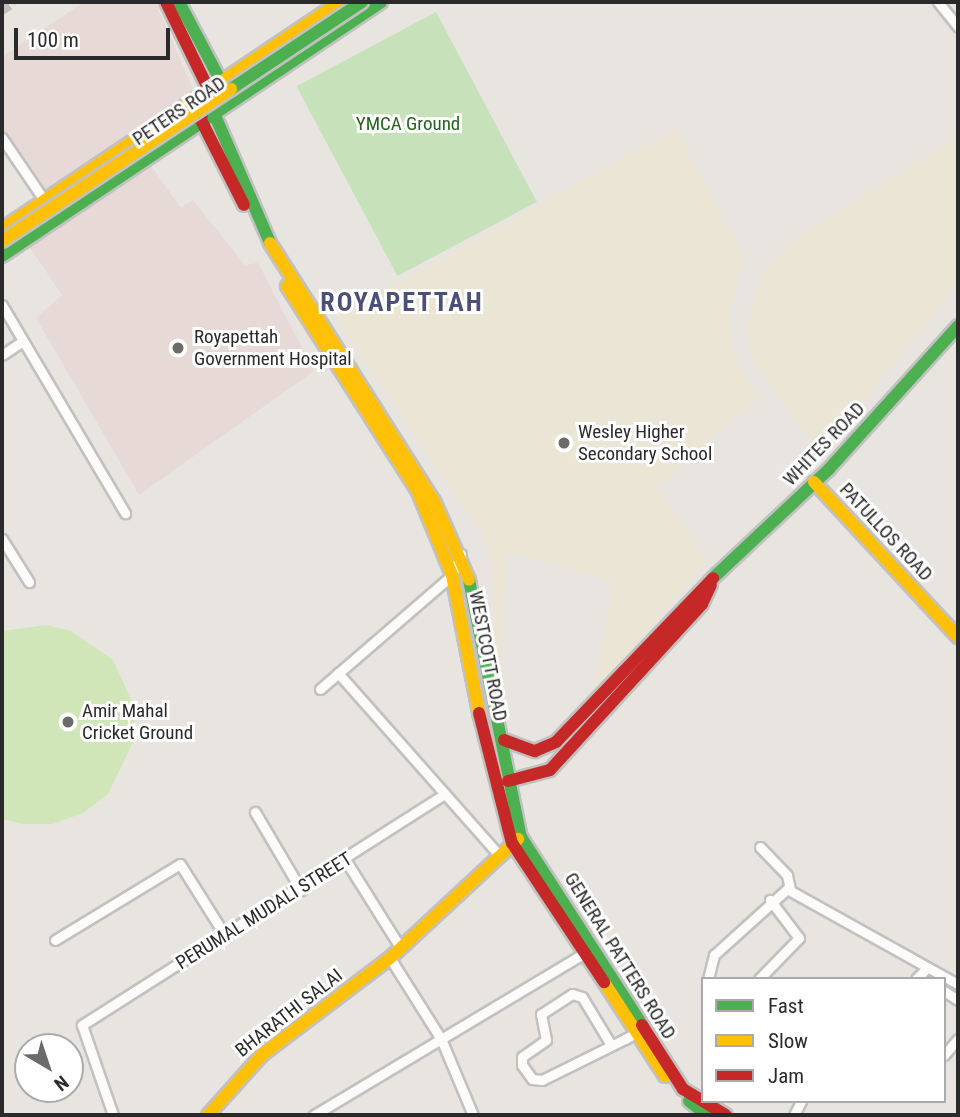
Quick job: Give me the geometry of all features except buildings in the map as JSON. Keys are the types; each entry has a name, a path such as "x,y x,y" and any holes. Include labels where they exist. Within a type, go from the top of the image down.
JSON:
{"main road":[{"name":"PETERS ROAD","path":"2,229 207,86 340,2"},
{"path":"2,241 362,2"},
{"name":"PETERS ROAD","path":"2,256 213,111 381,2"},
{"path":"177,5 219,78 213,111"},
{"path":"177,5 207,86 201,120"},
{"name":"WESTCOTT ROAD","path":"213,111 265,235 434,501 461,554 513,779 517,840"},
{"name":"WESTCOTT ROAD","path":"201,120 306,322 418,492 452,575 497,783 517,840"},
{"name":"WHITES ROAD","path":"504,740 535,751 555,742 663,626 711,584 814,482 958,326"},
{"name":"PATULLOS ROAD","path":"814,482 958,637"},
{"name":"WHITES ROAD","path":"513,779 550,769 702,604 711,584"},
{"path":"497,783 513,779"},
{"name":"BHARATHI SALAI","path":"208,1115 264,1054 390,958 517,840"},
{"name":"GENERAL PATTERS ROAD","path":"517,840 581,955 673,1087 701,1109 726,1115"},
{"name":"GENERAL PATTERS ROAD","path":"517,840 647,1037 701,1109"}],"street":[{"path":"937,2 958,27"},
{"path":"2,138 55,219"},
{"path":"2,305 125,513"},
{"path":"2,355 23,341"},
{"path":"2,539 29,582"},
{"path":"320,689 452,575 461,554"},
{"path":"338,673 499,855"},
{"name":"PERUMAL MUDALI STREET","path":"113,1115 82,1025 224,934 301,890 445,794"},
{"path":"255,812 301,890"},
{"path":"760,848 787,875 790,889 922,975"},
{"path":"346,861 400,947"},
{"path":"55,940 180,864 224,934"},
{"path":"708,977 709,962 770,900 790,889"},
{"path":"762,977 799,938 770,900"},
{"path":"314,1115 581,955"},
{"path":"390,958 441,1039 473,1115"},
{"path":"611,1045 582,997 572,994 541,1014 546,1040 522,1057 522,1065 541,1080 634,1034"},
{"path":"946,1053 958,1039"}],"shaded area":[{"path":"84,2 155,2 194,91 40,194 2,135 2,57"},
{"name":"Wesley Higher Secondary School","path":"676,129 744,257 729,319 734,355 758,398 658,487 707,560 591,698 614,582 507,551 500,686 493,684 493,569 483,534 335,317"},
{"path":"958,137 958,283 820,454 752,360 746,321 766,265 801,235"},
{"name":"Royapettah Government Hospital","path":"149,163 181,208 193,200 245,265 258,263 314,371 139,495 36,318 62,295 27,243"}],"green space":[{"name":"YMCA Ground","path":"436,12 537,202 397,276 296,86"},
{"name":"Amir Mahal Cricket Ground","path":"46,625 71,631 113,660 134,706 135,738 108,794 83,813 53,824 22,824 2,819 2,631"}],"tunnel":[{"path":"2,10 14,2"}],"traffic: fast":[{"path":"179,2 219,78 213,111 270,243"},
{"path":"231,89 362,2"},
{"path":"2,256 381,2"},
{"path":"713,578 829,469 958,326"},
{"path":"469,580 521,837 642,1025"},
{"path":"689,1101 707,1115"}],"traffic: slow":[{"path":"2,229 340,2"},
{"path":"2,241 231,89"},
{"path":"270,243 434,501 469,580"},
{"path":"287,286 418,492 452,575 479,713"},
{"path":"814,482 958,637"},
{"path":"208,1115 263,1054 390,958 518,839"},
{"path":"604,982 665,1076"}],"traffic: jam":[{"path":"166,2 207,86 201,120 244,205"},
{"path":"504,740 535,751 556,742 713,578"},
{"path":"508,781 550,770 702,604 711,585"},
{"path":"479,713 512,843 604,982"},
{"path":"642,1025 683,1089 701,1100"},
{"path":"706,1103 726,1115"}],"place":[{"name":"Royapettah Government Hospital","path":"178,348"},
{"name":"Wesley Higher Secondary School","path":"564,443"},
{"name":"Amir Mahal Cricket Ground","path":"68,722"}],"district":[{"name":"ROYAPETTAH","path":"402,303"}]}
